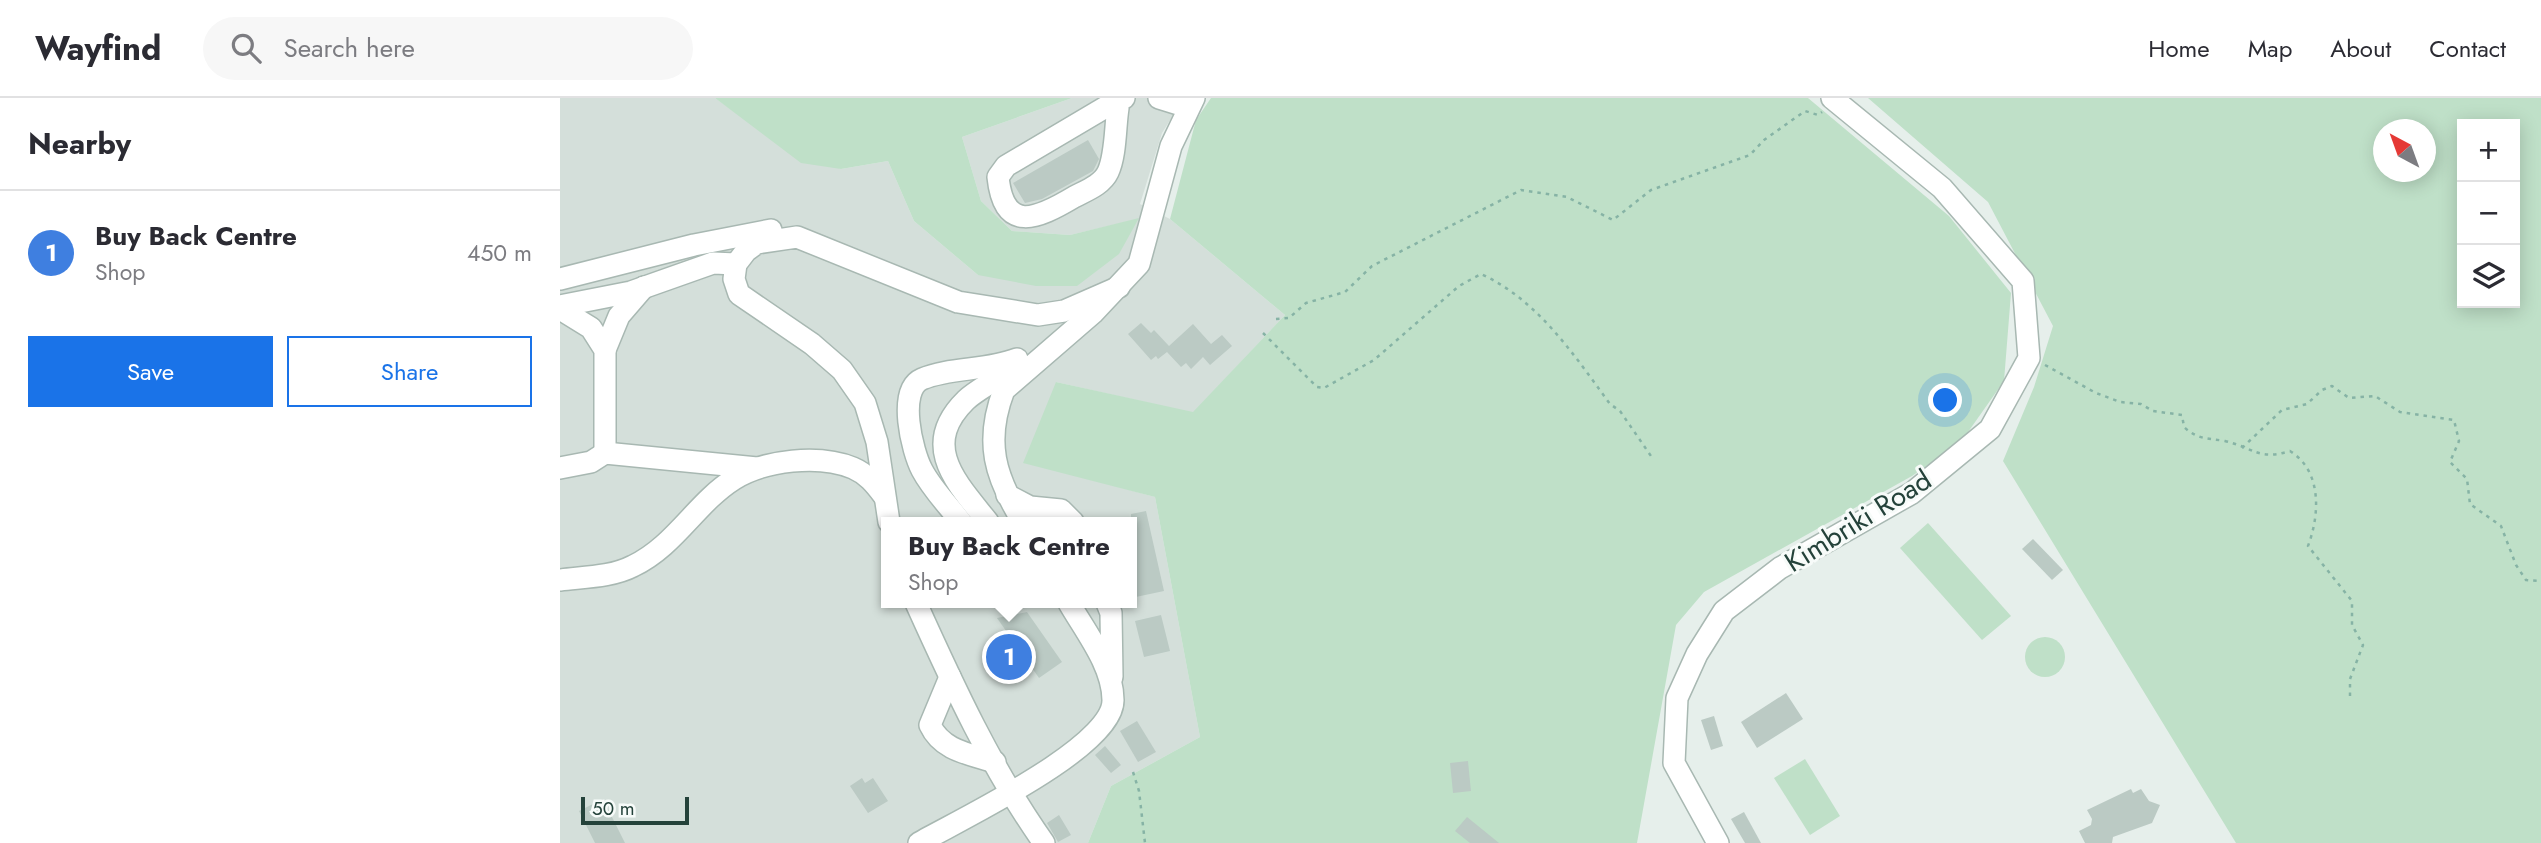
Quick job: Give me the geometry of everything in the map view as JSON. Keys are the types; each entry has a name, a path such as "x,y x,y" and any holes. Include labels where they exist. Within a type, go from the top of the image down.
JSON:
{"street":[{"path":"984,517 950,472 943,454 944,439 952,420 967,400 1119,287 1139,264 1171,146 1191,103 1159,98"},
{"path":"1834,99 1942,188 2022,281 2029,358"},
{"path":"1120,100 1108,171 1101,181 1042,216 1024,218 1009,211 1000,194 998,177 1006,166 1120,100"},
{"path":"560,307 645,287 711,253 773,230 797,237 958,302 1038,315 1095,305"},
{"path":"797,237 757,243 746,251 736,264 734,279 739,294 812,344 842,370 865,403 877,442 888,517"},
{"path":"560,279 711,253 736,264"},
{"path":"889,274 918,297 965,316 1007,323 1031,326 1046,323 1095,305"},
{"path":"605,453 604,350 619,316 645,287"},
{"path":"1020,517 1000,480 992,444 997,407 1004,390 1095,305"},
{"path":"560,307 591,328 604,350"},
{"path":"957,517 930,483 916,458 908,411 910,392 915,383 931,376 983,369 1023,357"},
{"name":"Kimbriki Road","path":"1718,843 1674,763 1677,698 1697,654 1724,611 1780,568 1912,493 1990,429 2029,358"},
{"path":"560,468 591,462 605,453 759,468 829,461 853,468 870,478 884,496"},
{"path":"560,580 631,568 662,549 733,480 759,468"},
{"path":"1007,495 1030,507 1061,510 1068,517"},
{"path":"918,608 950,677 995,762 1025,818 1044,843"},
{"path":"1061,608 1090,641"},
{"path":"1072,608 1112,687"},
{"path":"919,843 1046,772 1096,733 1108,719 1114,703 1109,608"},
{"path":"950,677 930,725 935,737 949,748 995,762"}],"path":[{"path":"1276,319 1289,318 1306,303 1345,292 1372,266 1521,190 1567,197 1613,220 1651,190 1750,155 1764,140 1805,111 1818,115 1834,99"},
{"path":"1263,333 1317,387 1324,388 1374,360 1460,286 1481,274 1495,281 1541,315 1610,404 1620,411 1653,460"},
{"path":"2029,358 2096,393 2120,402 2141,404 2153,411 2182,415 2184,427 2194,437 2225,441 2265,457 2290,451 2303,459 2319,506 2308,545 2352,601 2352,625 2362,645 2350,679 2350,697"},
{"path":"2242,448 2282,410 2308,404 2322,390 2332,386 2349,398 2375,396 2400,412 2454,420 2459,441 2450,462 2467,479 2470,504 2501,526 2516,565 2526,580 2541,581"},
{"path":"1133,772 1139,791 1145,843"}],"shaded area":[{"path":"560,98 715,98 756,127 841,169 888,161 914,221 978,275 1138,219 1070,235 1012,231 981,201 962,137 1072,98 1184,98 1162,133 1140,204 1170,219 1285,315 1193,413 1056,382 1071,474 1155,497 1200,737 1111,786 1088,843 560,843"}],"green space":[{"path":"715,98 1072,98 962,137 981,201 1012,231 1070,235 1139,218 1119,254 1077,286 1036,286 978,275 914,221 888,161 841,169 801,163"},
{"path":"1211,98 1808,98 1949,216 2011,293 2004,381 1961,442 1912,476 1704,592 1676,625 1637,843 1088,843 1111,786 1200,737 1155,497 1023,463 1056,382 1193,412 1285,315 1170,219 1196,120"},
{"path":"1868,98 2541,98 2541,843 2236,843 2003,461 2034,387 2053,326 1988,202"},
{"path":"1928,523 2011,616 1982,640 1900,548"},
{"path":"2045,637 2059,643 2065,657 2059,671 2045,677 2031,671 2025,657 2031,643"},
{"path":"1805,759 1840,816 1810,835 1774,778"}],"building":[{"path":"1088,140 1099,159 1093,171 1042,199 1025,203 1013,183"},
{"path":"1141,323 1151,333 1154,330 1169,346 1193,324 1211,344 1222,335 1232,346 1210,365 1203,357 1191,369 1186,363 1181,367 1167,352 1158,359 1156,356 1151,360 1128,334"},
{"path":"1146,511 1164,591 1137,597 1137,517 1131,517 1131,514"},
{"path":"2033,539 2063,570 2052,580 2022,549"},
{"path":"1027,612 1062,662 1039,678 997,618"},
{"path":"1161,615 1170,651 1144,657 1135,621"},
{"path":"1786,693 1803,719 1757,748 1741,722"},
{"path":"1714,716 1723,746 1711,750 1701,720"},
{"path":"1137,721 1156,752 1138,762 1120,731"},
{"path":"1105,746 1121,765 1111,773 1095,755"},
{"path":"1468,761 1471,791 1453,793 1450,763"},
{"path":"862,778 865,783 873,778 888,801 868,813 850,786"},
{"path":"2131,789 2133,793 2141,789 2149,801 2160,805 2152,823 2113,837 2112,843 2085,843 2079,831 2091,825 2092,819 2087,810"},
{"path":"603,799 625,843 595,843 579,811"},
{"path":"1744,812 1761,843 1745,843 1731,819"},
{"path":"1059,815 1071,835 1058,842 1047,823"},
{"path":"1467,817 1499,843 1470,843 1455,831"}],"place":[{"name":"Buy Back Centre","path":"1009,657"}]}
